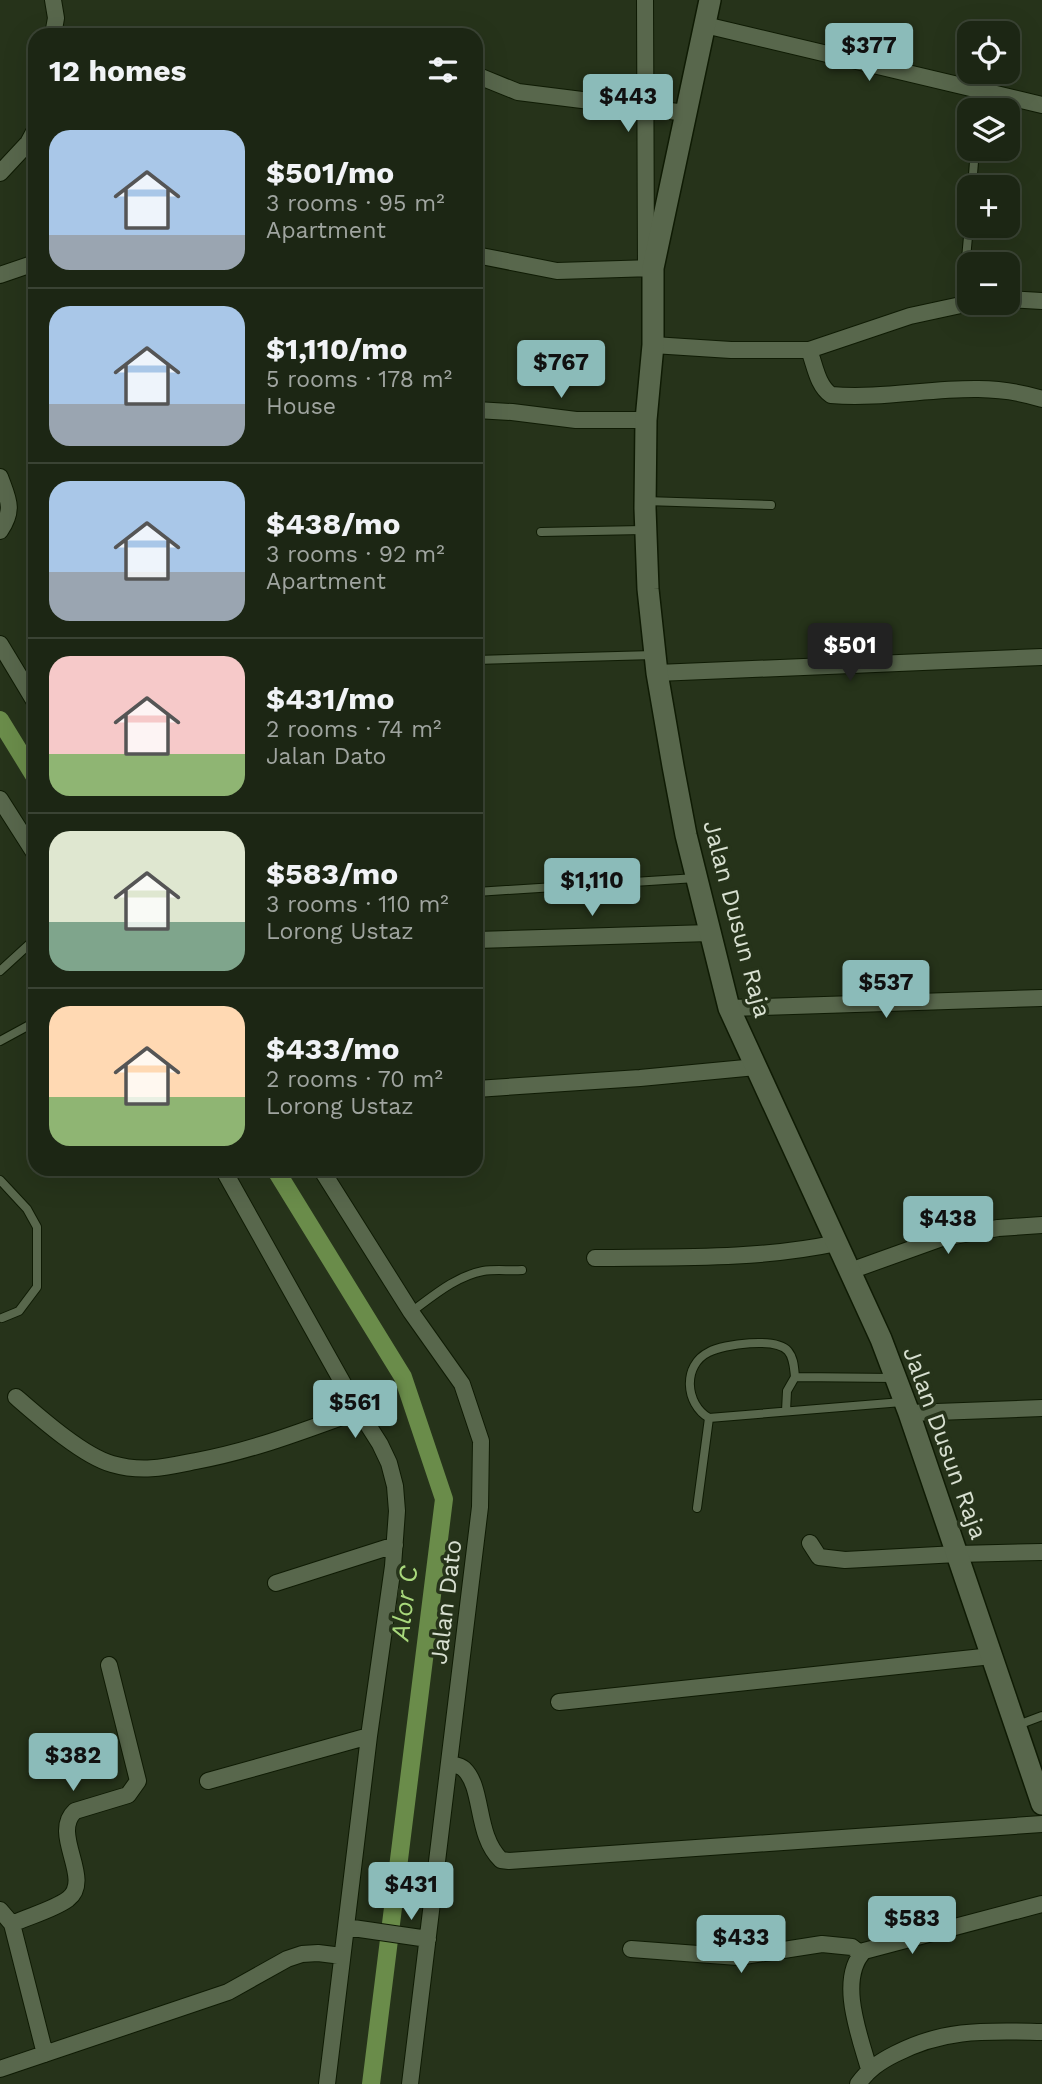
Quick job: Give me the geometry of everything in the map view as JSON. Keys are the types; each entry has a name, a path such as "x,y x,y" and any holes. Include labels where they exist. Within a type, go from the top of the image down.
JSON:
{"main road":[{"name":"Jalan Dusun Raja","path":"710,0 649,268 653,345 646,420 646,530 655,664 685,835 729,1008 850,1271 895,1378 1042,1804"}],"street":[{"path":"52,0 56,18 54,28"},
{"path":"483,256 557,271 649,268 645,0"},
{"path":"705,25 1042,106"},
{"path":"483,78 518,92 686,113"},
{"path":"0,173 28,144"},
{"path":"0,275 28,265"},
{"path":"1020,300 1042,301"},
{"path":"653,345 731,350 809,350 910,316 957,305"},
{"path":"809,350 821,383 831,395 968,388 1020,392 1042,399"},
{"path":"483,410 576,421 646,420"},
{"path":"0,477 10,503 8,518 0,531"},
{"path":"0,644 28,690"},
{"path":"655,664 1042,657"},
{"path":"0,799 28,843"},
{"path":"483,940 710,933"},
{"path":"729,1008 1042,998"},
{"path":"483,1089 756,1067"},
{"path":"227,1176 358,1411 380,1444 395,1486 395,1545 369,1737 350,1927 342,1956 327,2084"},
{"name":"Jalan Dato","path":"325,1176 411,1312 462,1384 481,1441 480,1507 410,2084"},
{"path":"850,1271 942,1238 998,1228 1042,1225"},
{"path":"595,1258 707,1258 776,1254 837,1243"},
{"path":"16,1397 44,1422 110,1464 141,1469 170,1468 228,1456 358,1411"},
{"path":"906,1407 1042,1408"},
{"path":"810,1543 819,1557 845,1560 1042,1552"},
{"path":"276,1583 395,1545"},
{"path":"559,1702 992,1656"},
{"path":"12,1924 65,1901 74,1892 76,1880 66,1825 71,1815 75,1811 128,1794 138,1781 109,1665"},
{"path":"208,1781 369,1737"},
{"path":"449,1764 461,1766 466,1770 474,1790 488,1846 501,1860 509,1861 1042,1824"},
{"path":"869,2069 854,2017 852,1998 854,1967 861,1954 876,1946 1042,1904"},
{"path":"0,1910 12,1924 45,2054"},
{"path":"350,1927 426,1939"},
{"path":"631,1949 738,1957 822,1944 852,1947 861,1954"},
{"path":"0,2069 228,1992 287,1959 302,1954 342,1956"},
{"path":"858,2084 869,2069 912,2045 936,2036 977,2030 1042,2032"}],"lane":[{"path":"645,501 771,505"},
{"path":"541,532 646,530"},
{"path":"483,660 655,664"},
{"path":"483,892 696,878"},
{"path":"0,971 28,945"},
{"path":"0,1041 28,1026"},
{"path":"0,1180 27,1209 37,1227 37,1287 19,1311 2,1318"},
{"path":"411,1312 465,1277 483,1271 522,1270"},
{"path":"786,1412 787,1391 795,1377 790,1354 781,1345 726,1346 708,1352 696,1362 689,1385 695,1407 709,1418 906,1407"},
{"path":"795,1377 895,1378"},
{"path":"696,1508 709,1418"},
{"path":"1015,1726 1042,1716"}],"waterway":[{"name":"Alor C","path":"0,720 28,766"},
{"name":"Alor C","path":"279,1176 403,1377 444,1499 371,2084"}]}
